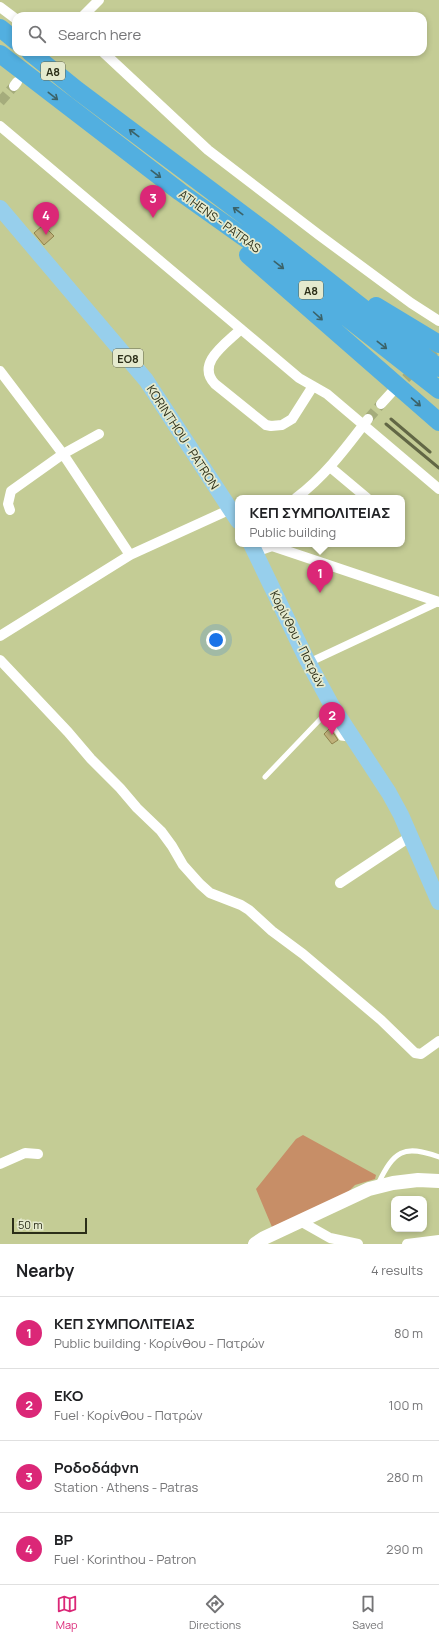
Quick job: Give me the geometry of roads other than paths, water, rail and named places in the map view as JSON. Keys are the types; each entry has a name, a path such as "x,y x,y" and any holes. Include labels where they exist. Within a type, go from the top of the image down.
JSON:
{"highway":[{"path":"0,28 12,38"},
{"name":"ATHENS - PATRAS","path":"0,54 60,102 180,192 256,246 439,390"},
{"name":"ATHENS - PATRAS","path":"35,56 77,90 270,234 439,368"},
{"path":"180,192 236,245 439,422"},
{"path":"270,234 384,311 439,344"}],"main road":[{"name":"KORINTHOU - PATRON","path":"0,208 146,380 234,515"},
{"name":"Κορίνθου - Πατρών","path":"253,548 308,663 334,709 389,792 411,836 439,902"},
{"path":"254,1244 351,1196 378,1186 418,1180 439,1181"}],"street":[{"path":"87,12 99,0"},
{"path":"0,7 12,16"},
{"path":"107,56 208,150 319,236 411,303 439,321"},
{"path":"0,126 299,378 327,394 365,422 439,489"},
{"path":"241,329 210,360 208,372 211,380 215,384 261,421 271,426 277,426 288,422 292,419 313,386"},
{"path":"0,371 63,454 130,555"},
{"path":"381,404 391,393"},
{"path":"300,495 330,467 365,422"},
{"path":"10,510 9,497 11,491 63,454 99,434"},
{"path":"330,467 363,495"},
{"path":"0,636 130,555 234,515"},
{"path":"275,547 438,602"},
{"path":"308,663 438,602"},
{"path":"0,660 161,832 184,865 200,884 210,893 249,910 272,931 303,954 381,1020 415,1053 421,1054 439,1041"},
{"path":"340,883 411,836"},
{"path":"0,1164 25,1153 38,1154"},
{"path":"300,1220 330,1238 358,1244"},
{"path":"407,1244 439,1240"}],"lane":[{"path":"265,777 334,709"},
{"path":"378,1186 390,1161 397,1155 408,1151 421,1152 439,1157"}],"tunnel":[{"path":"0,102 14,86"},
{"path":"395,389 439,346"},
{"path":"368,419 381,404"}],"railway":[{"path":"391,419 430,452"},
{"path":"386,424 439,468"}],"place":[{"name":"Ροδοδάφνη","path":"153,218"},
{"name":"BP","path":"46,235"},
{"name":"ΚΕΠ ΣΥΜΠΟΛΙΤΕΙΑΣ","path":"320,593"},
{"name":"EKO","path":"332,735"}]}
